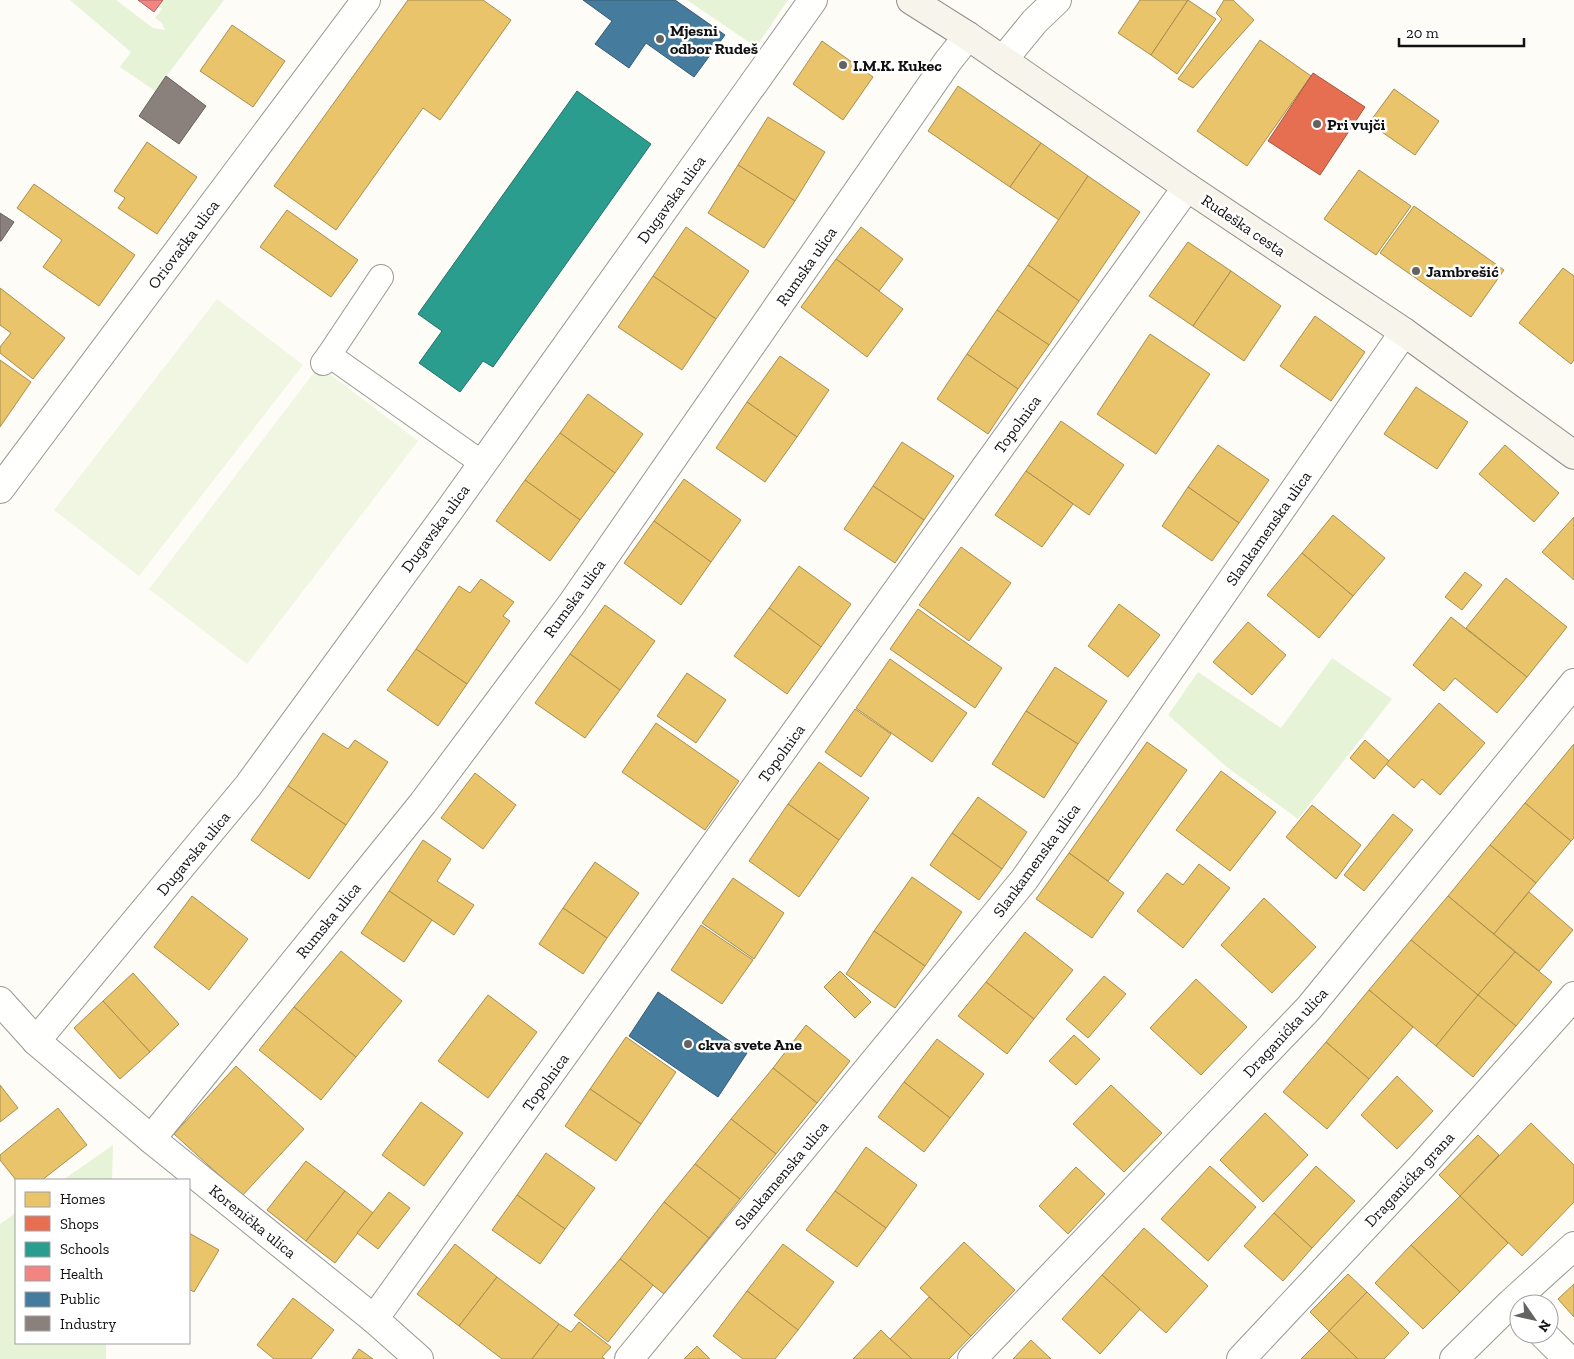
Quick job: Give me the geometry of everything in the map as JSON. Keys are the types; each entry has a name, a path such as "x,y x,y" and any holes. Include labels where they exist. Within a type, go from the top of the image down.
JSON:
{"street":[{"name":"Oriovačka ulica","path":"0,489 366,0"},
{"name":"Dugavska ulica","path":"36,1041 248,786 813,0"},
{"name":"Rudeška cesta","path":"911,0 968,36 1187,187 1404,332 1574,455"},
{"path":"1002,60 1035,21 1057,0"},
{"name":"Rumska ulica","path":"151,1139 422,804 565,613 948,61 968,36"},
{"name":"Topolnica","path":"374,1319 1187,187"},
{"name":"Slankamenska ulica","path":"629,1359 1024,880 1404,332"},
{"name":"Draganićka ulica","path":"972,1359 1309,1008 1574,683"},
{"name":"Draganićka grana","path":"1241,1359 1422,1166 1574,996"},
{"name":"Korenička ulica","path":"0,1001 36,1041 151,1139 374,1319 419,1359"},
{"path":"1527,1294 1574,1246"},
{"path":"1454,1359 1509,1311"},
{"path":"1553,1344 1568,1359"}],"lane":[{"path":"381,277 326,359 482,463"}],"green space":[{"path":"70,0 116,0 153,28 165,30 162,23 155,18 162,9 158,6 163,0 224,0 155,91 120,67 131,52"},
{"path":"687,0 788,0 756,47"},
{"path":"217,299 303,365 139,576 54,510"},
{"path":"319,366 418,441 247,664 149,589"},
{"path":"1332,658 1392,699 1298,819 1228,768 1168,715 1198,672 1281,728"},
{"path":"113,1145 112,1179 64,1179"},
{"path":"15,1214 15,1344 106,1344 106,1359 0,1359 0,1224"}],"building: Homes":[{"path":"408,0 483,0 511,20 440,120 423,108 336,230 274,186"},
{"path":"1140,0 1188,0 1151,55 1118,33"},
{"path":"1188,0 1216,19 1177,74 1151,55"},
{"path":"1224,0 1233,0 1254,20 1193,88 1178,79 1222,19 1216,13"},
{"path":"232,25 285,61 253,107 200,71"},
{"path":"1260,40 1311,76 1247,166 1197,131"},
{"path":"822,41 873,77 843,120 793,84"},
{"path":"958,86 1041,143 1010,187 928,131"},
{"path":"1394,89 1439,121 1415,155 1369,123"},
{"path":"768,117 825,152 795,201 738,165"},
{"path":"147,142 197,177 157,234 118,208 125,198 114,191"},
{"path":"1041,143 1088,176 1059,220 1010,187"},
{"path":"738,165 795,201 764,248 708,213"},
{"path":"1359,170 1411,206 1376,255 1324,219"},
{"path":"1088,176 1140,212 1079,301 1028,265"},
{"path":"34,184 135,255 99,306 43,267 62,240 17,208"},
{"path":"1414,206 1504,270 1471,317 1380,253"},
{"path":"287,210 358,260 331,297 260,247"},
{"path":"686,227 749,271 716,319 653,276"},
{"path":"861,227 903,259 879,291 836,259"},
{"path":"1188,242 1231,271 1193,326 1149,296"},
{"path":"836,259 903,309 867,357 801,307"},
{"path":"1028,265 1079,301 1049,345 997,310"},
{"path":"1563,268 1574,276 1574,360 1571,364 1519,323"},
{"path":"1231,271 1281,306 1244,361 1193,326"},
{"path":"653,276 716,319 682,370 618,327"},
{"path":"0,288 65,338 33,379 0,353 0,347 11,333 0,325"},
{"path":"997,310 1049,345 1018,389 967,354"},
{"path":"1315,316 1365,352 1331,401 1280,366"},
{"path":"1150,334 1210,374 1156,454 1097,414"},
{"path":"967,354 1018,389 988,434 937,399"},
{"path":"780,356 829,390 797,437 747,402"},
{"path":"0,360 31,382 0,427"},
{"path":"1416,387 1468,422 1437,469 1384,434"},
{"path":"588,394 643,434 615,473 560,433"},
{"path":"747,402 797,437 765,482 716,448"},
{"path":"1061,421 1124,465 1089,515 1026,471"},
{"path":"560,433 615,473 580,520 525,480"},
{"path":"902,442 954,476 924,520 873,486"},
{"path":"1218,445 1269,480 1239,523 1188,487"},
{"path":"1505,445 1559,493 1534,522 1479,474"},
{"path":"1026,471 1073,504 1042,547 995,515"},
{"path":"684,479 741,520 711,562 654,521"},
{"path":"525,480 580,520 550,561 496,521"},
{"path":"873,486 924,520 895,563 844,529"},
{"path":"1188,487 1239,523 1212,561 1162,526"},
{"path":"1333,515 1385,558 1353,596 1302,553"},
{"path":"1574,517 1574,580 1542,552"},
{"path":"654,521 711,562 681,605 624,563"},
{"path":"961,547 1011,583 969,641 919,605"},
{"path":"1302,553 1353,596 1319,638 1267,595"},
{"path":"799,566 851,604 821,647 769,608"},
{"path":"1465,572 1482,585 1462,610 1445,597"},
{"path":"1506,578 1567,627 1527,677 1466,628"},
{"path":"481,579 514,602 503,616 510,621 467,684 416,649 459,586 470,593"},
{"path":"1119,604 1160,635 1128,677 1088,646"},
{"path":"605,605 655,641 620,690 570,654"},
{"path":"769,608 821,647 787,694 734,656"},
{"path":"918,609 1002,668 975,708 890,649"},
{"path":"1451,617 1527,677 1497,713 1455,678 1444,691 1413,665"},
{"path":"1248,622 1286,655 1252,695 1213,662"},
{"path":"416,649 467,684 438,726 387,690"},
{"path":"570,654 620,690 585,738 535,703"},
{"path":"890,659 967,713 932,762 856,708"},
{"path":"1055,667 1107,701 1078,744 1026,711"},
{"path":"687,673 726,700 696,743 657,716"},
{"path":"1439,703 1485,743 1440,795 1422,779 1414,788 1386,764"},
{"path":"855,709 891,734 861,777 825,752"},
{"path":"1026,711 1078,744 1044,798 992,764"},
{"path":"656,723 739,781 705,830 622,772"},
{"path":"323,733 348,749 355,740 388,762 346,825 288,786"},
{"path":"1365,740 1389,761 1374,779 1350,758"},
{"path":"1147,742 1187,770 1108,881 1069,853"},
{"path":"1574,744 1574,838 1571,841 1525,803"},
{"path":"819,762 869,798 839,840 788,804"},
{"path":"1221,771 1276,812 1230,871 1176,830"},
{"path":"475,773 516,805 483,849 441,818"},
{"path":"288,786 346,825 309,879 251,840"},
{"path":"978,797 1027,832 1002,869 952,833"},
{"path":"1525,803 1571,841 1536,883 1490,845"},
{"path":"788,804 839,840 799,897 749,861"},
{"path":"1312,805 1361,845 1336,879 1286,837"},
{"path":"1393,814 1413,830 1364,891 1344,875"},
{"path":"952,833 1002,869 979,900 930,865"},
{"path":"423,840 451,859 437,881 474,905 454,935 389,891"},
{"path":"1490,845 1536,883 1494,934 1448,896"},
{"path":"1069,853 1124,893 1092,938 1036,899"},
{"path":"595,862 639,893 607,938 563,908"},
{"path":"1199,864 1230,888 1183,948 1137,911 1167,873 1183,885"},
{"path":"912,877 962,912 925,966 874,931"},
{"path":"733,878 784,913 754,959 702,923"},
{"path":"389,891 432,920 404,962 361,933"},
{"path":"1529,892 1573,930 1539,971 1494,934"},
{"path":"192,896 248,939 209,990 154,947"},
{"path":"1448,896 1515,952 1478,995 1411,940"},
{"path":"1264,898 1316,947 1272,993 1221,945"},
{"path":"563,908 607,938 583,974 539,944"},
{"path":"701,925 753,960 722,1004 671,970"},
{"path":"874,931 925,966 895,1008 846,974"},
{"path":"1025,932 1073,970 1034,1019 986,982"},
{"path":"1411,940 1478,995 1436,1046 1369,990"},
{"path":"341,951 402,1001 356,1057 294,1007"},
{"path":"1515,952 1552,982 1516,1026 1478,995"},
{"path":"840,971 871,1002 855,1018 824,987"},
{"path":"133,973 179,1024 150,1052 103,1001"},
{"path":"1104,976 1126,994 1088,1038 1066,1019"},
{"path":"1196,979 1247,1027 1201,1075 1150,1028"},
{"path":"986,982 1034,1019 1007,1054 958,1016"},
{"path":"1369,990 1413,1027 1369,1079 1326,1042"},
{"path":"488,995 537,1032 488,1098 438,1061"},
{"path":"1478,995 1516,1026 1473,1077 1436,1046"},
{"path":"103,1001 150,1052 120,1079 74,1028"},
{"path":"294,1007 356,1057 321,1100 259,1050"},
{"path":"806,1025 850,1061 817,1103 773,1068"},
{"path":"1074,1035 1100,1059 1076,1085 1049,1061"},
{"path":"626,1037 676,1072 641,1124 590,1089"},
{"path":"937,1039 984,1074 950,1118 904,1082"},
{"path":"1326,1042 1369,1079 1327,1129 1283,1092"},
{"path":"236,1066 304,1129 242,1196 174,1134"},
{"path":"773,1068 817,1103 776,1154 731,1119"},
{"path":"1397,1076 1433,1111 1397,1149 1361,1115"},
{"path":"904,1082 950,1118 924,1152 878,1117"},
{"path":"0,1085 18,1108 0,1122"},
{"path":"1111,1085 1162,1133 1124,1172 1073,1124"},
{"path":"590,1089 641,1124 616,1161 565,1126"},
{"path":"421,1102 463,1133 424,1186 382,1155"},
{"path":"58,1108 87,1145 43,1179 15,1179 0,1160 0,1155"},
{"path":"1265,1113 1308,1155 1263,1202 1220,1160"},
{"path":"731,1119 776,1154 740,1199 695,1164"},
{"path":"1531,1123 1574,1165 1574,1202 1522,1256 1460,1196"},
{"path":"1478,1135 1499,1155 1460,1196 1439,1175"},
{"path":"866,1147 917,1185 886,1228 835,1191"},
{"path":"546,1153 595,1188 565,1229 517,1195"},
{"path":"306,1161 345,1191 306,1241 267,1210"},
{"path":"695,1164 740,1199 709,1238 664,1202"},
{"path":"1210,1166 1256,1207 1208,1261 1161,1219"},
{"path":"1316,1166 1355,1201 1312,1248 1274,1213"},
{"path":"1076,1167 1105,1194 1068,1234 1039,1206"},
{"path":"345,1191 373,1213 335,1263 306,1241"},
{"path":"835,1191 886,1228 857,1267 806,1230"},
{"path":"389,1192 410,1208 378,1249 357,1233"},
{"path":"517,1195 565,1229 540,1264 492,1230"},
{"path":"1460,1196 1508,1243 1460,1292 1411,1245"},
{"path":"664,1202 709,1238 664,1294 620,1259"},
{"path":"1274,1213 1312,1248 1283,1281 1244,1246"},
{"path":"1144,1228 1208,1286 1166,1333 1102,1275"},
{"path":"190,1234 219,1250 194,1292 190,1290"},
{"path":"964,1242 1015,1290 971,1336 920,1288"},
{"path":"455,1244 497,1277 459,1326 417,1294"},
{"path":"783,1244 834,1282 798,1330 747,1291"},
{"path":"1411,1245 1460,1292 1423,1329 1375,1283"},
{"path":"620,1259 653,1285 608,1342 574,1315"},
{"path":"1348,1274 1367,1292 1329,1331 1310,1312"},
{"path":"1102,1275 1140,1309 1100,1354 1062,1319"},
{"path":"497,1277 559,1324 532,1359 502,1359 459,1326"},
{"path":"1574,1284 1574,1317 1559,1300"},
{"path":"747,1291 798,1330 775,1359 743,1359 713,1336"},
{"path":"1367,1292 1409,1333 1384,1359 1358,1359 1329,1331"},
{"path":"929,1297 971,1336 949,1359 912,1359 890,1339"},
{"path":"293,1298 334,1330 311,1359 274,1359 257,1345"},
{"path":"579,1322 611,1347 602,1357 605,1359 532,1359 559,1324 571,1332"},
{"path":"881,1330 890,1339 912,1359 853,1359"},
{"path":"1329,1331 1358,1359 1301,1359"},
{"path":"1031,1340 1051,1359 1013,1359"},
{"path":"697,1346 710,1359 684,1359"},
{"path":"359,1349 373,1359 352,1359"}],"building: Shops":[{"name":"Pri vujči","path":"1313,73 1365,107 1320,175 1268,141"}],"building: Schools":[{"path":"577,91 651,144 493,367 483,361 460,392 419,363 442,331 418,314"}],"building: Health":[{"path":"138,0 163,0 154,12"}],"building: Public":[{"name":"Mjesni odbor Rudeš","path":"583,0 675,0 725,35 694,77 646,43 629,68 595,44 612,21"},
{"name":"ckva svete Ane","path":"658,992 747,1053 718,1097 629,1036"}],"building: Industry":[{"path":"166,76 206,106 179,144 139,116"},
{"path":"0,213 14,222 1,241 0,241"}],"place":[{"name":"Mjesni odbor Rudeš","path":"660,39"},
{"name":"I.M.K. Kukec","path":"843,65"},
{"name":"Pri vujči","path":"1317,124"},
{"name":"Jambrešić","path":"1416,271"},
{"name":"ckva svete Ane","path":"688,1044"}]}
